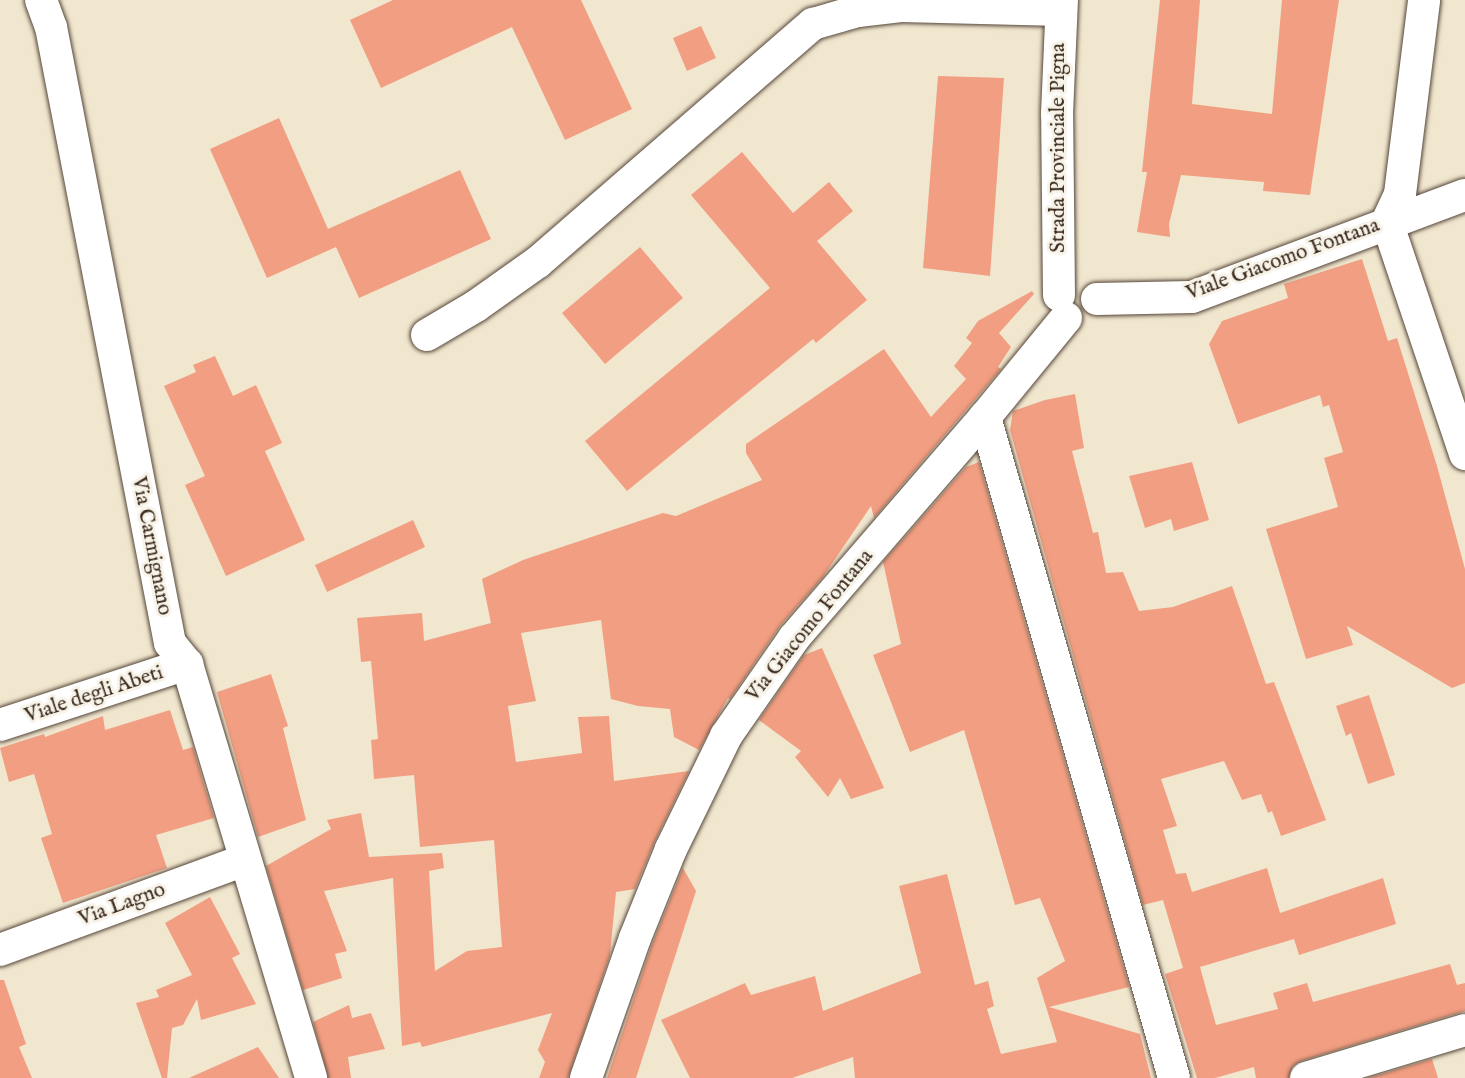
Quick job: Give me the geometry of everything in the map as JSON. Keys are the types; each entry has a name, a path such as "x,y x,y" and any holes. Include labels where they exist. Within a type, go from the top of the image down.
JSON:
{"street":[{"name":"Via Carmignano","path":"40,0 51,27 170,643 187,664 244,861 311,1078"},
{"path":"1424,0 1400,194 1387,222 1465,454"},
{"path":"428,335 476,306 538,262 813,24 858,10 901,6 1062,5"},
{"name":"Strada Provinciale Pigna","path":"1062,5 1057,114 1063,307"},
{"name":"Viale Giacomo Fontana","path":"1063,307 1078,321 1090,317 1097,306 1097,299 1192,297 1387,222 1465,195"},
{"name":"Via Giacomo Fontana","path":"586,1078 635,938 671,849 726,735 794,638 985,417 1063,307"},
{"path":"985,417 1174,1078"},
{"name":"Viale degli Abeti","path":"0,725 187,664"},
{"name":"Via Lagno","path":"0,950 244,861"},
{"path":"1306,1078 1465,1030"}],"building":[{"path":"393,0 581,0 632,109 565,140 512,27 381,88 350,20"},
{"path":"1160,0 1200,0 1192,104 1272,114 1282,0 1339,0 1310,195 1263,191 1264,182 1181,175 1169,224 1170,237 1137,232 1147,172 1142,172"},
{"path":"701,26 716,58 687,71 673,38"},
{"path":"938,76 1004,78 990,276 923,268"},
{"path":"279,118 328,229 460,170 491,239 359,298 336,247 267,278 210,149"},
{"path":"742,152 793,213 829,182 853,211 817,241 867,300 816,343 813,339 627,491 585,441 770,288 691,195"},
{"path":"640,247 683,298 605,364 562,313"},
{"path":"1362,259 1388,341 1397,338 1437,466 1465,569 1465,683 1452,688 1347,626 1353,645 1306,659 1266,529 1338,507 1324,458 1343,452 1329,405 1323,407 1320,395 1238,424 1209,344 1222,321 1288,298 1284,284"},
{"path":"1032,291 1034,294 999,333 1011,347 998,367 1001,369 874,518 871,506 823,577 780,626 730,699 728,698 699,750 674,737 670,709 638,706 611,699 601,620 521,633 536,701 508,706 516,762 582,753 578,717 609,716 614,781 689,771 635,889 616,892 610,955 568,1078 539,1078 545,1062 538,1050 552,1013 422,1047 420,1042 402,1046 393,878 324,891 347,951 335,954 342,978 303,990 266,866 331,829 327,820 361,813 369,857 442,853 444,868 429,871 435,971 467,951 502,947 494,840 420,847 414,775 374,779 371,740 378,739 371,661 361,662 357,618 422,613 424,641 491,623 482,579 523,560 663,513 676,516 762,480 746,453 746,444 884,349 931,417 966,379 954,366 972,343 966,338 978,321"},
{"path":"215,356 233,396 256,385 282,443 265,451 305,540 226,576 185,485 205,476 164,386 196,372 193,365"},
{"path":"1075,394 1084,448 1072,451 1093,533 1098,532 1106,573 1123,572 1139,611 1173,607 1232,586 1266,684 1274,682 1326,820 1281,836 1272,811 1268,813 1261,794 1242,800 1224,761 1161,779 1177,826 1163,830 1176,874 1186,873 1192,892 1267,868 1280,913 1383,878 1396,924 1299,955 1294,939 1200,967 1216,1025 1278,1009 1273,993 1307,983 1313,1002 1450,964 1457,985 1465,983 1465,1011 1301,1061 1293,1066 1289,1078 1256,1078 1254,1067 1215,1078 1197,1078 1165,974 1183,968 1163,900 1143,905 1010,430 1013,411 1045,400"},
{"path":"979,462 1129,987 1049,1007 1140,1034 1151,1078 855,1078 853,1057 792,1078 690,1078 661,1020 745,983 751,995 815,976 823,1011 921,973 899,886 947,874 975,985 988,981 994,1006 987,1009 1001,1054 1057,1042 1037,978 1065,961 1040,898 1015,905 964,730 910,752 873,655 901,644 883,562 966,467"},
{"path":"1192,462 1209,520 1174,531 1171,519 1145,528 1129,476"},
{"path":"413,520 425,547 327,592 315,565"},
{"path":"822,648 884,788 851,799 840,778 828,797 795,757 801,751 759,720 804,655"},
{"path":"271,674 288,726 283,728 306,820 258,837 217,692"},
{"path":"1369,695 1395,775 1368,784 1351,733 1346,736 1336,706"},
{"path":"170,710 183,750 193,747 214,818 156,835 167,868 63,903 41,838 52,834 34,774 9,782 0,748 44,734 45,737 103,716 105,730"},
{"path":"683,868 696,891 636,1078 607,1078 652,944"},
{"path":"210,897 240,954 232,958 256,1004 201,1020 197,999 183,1025 172,1028 167,1078 162,1078 136,1003 159,997 156,990 192,975 165,923"},
{"path":"0,980 4,980 26,1044 19,1047 32,1078 0,1078"},
{"path":"349,1005 352,1018 371,1013 385,1049 348,1057 351,1078 328,1078 313,1022"},
{"path":"258,1047 279,1078 189,1078"},
{"path":"1432,1059 1438,1078 1368,1078"}]}
